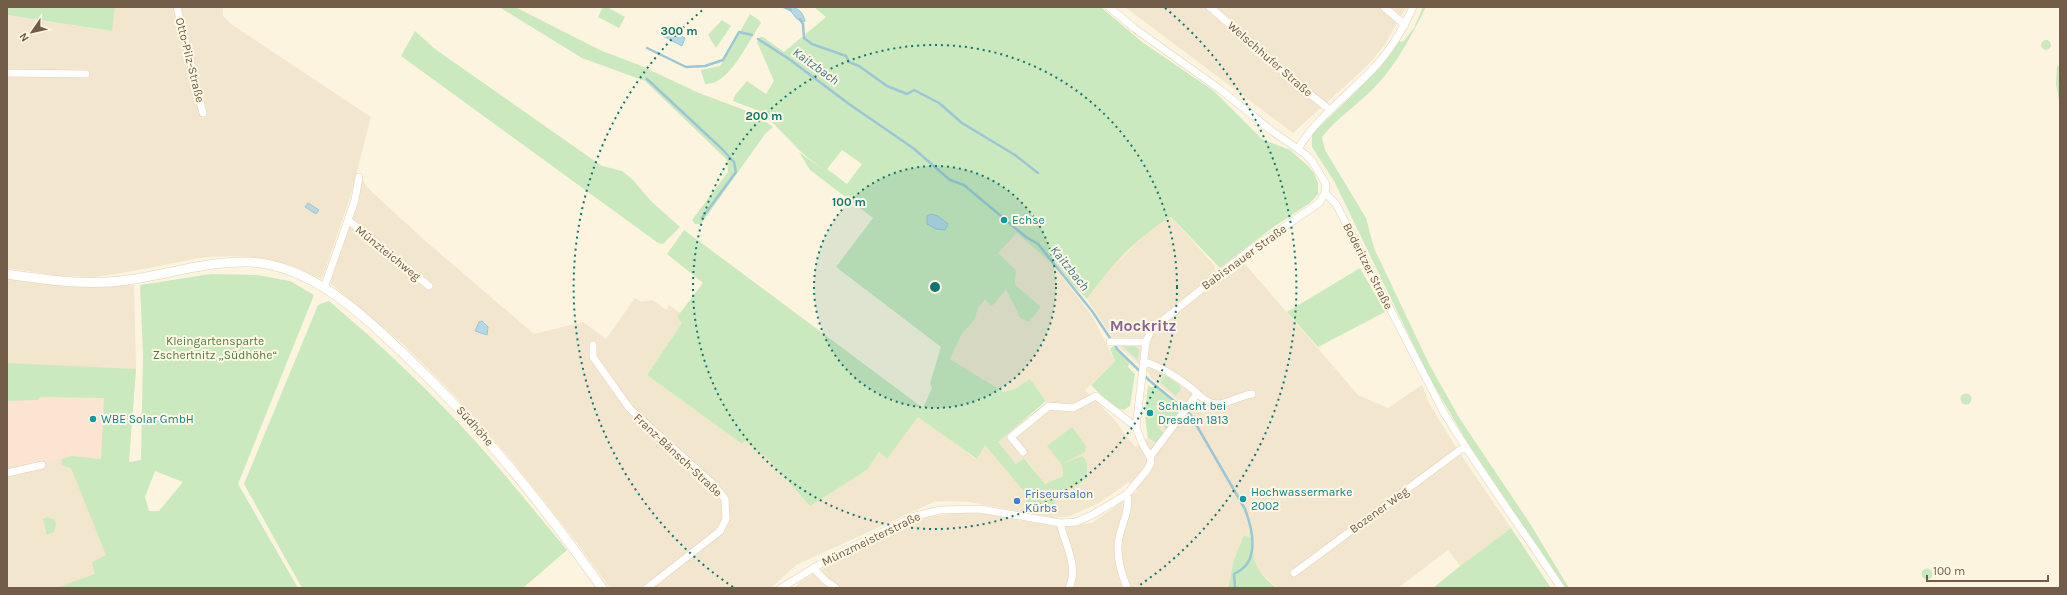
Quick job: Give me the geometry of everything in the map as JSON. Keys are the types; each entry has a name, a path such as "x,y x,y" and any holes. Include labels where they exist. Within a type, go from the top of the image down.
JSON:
{"street":[{"name":"Otto-Pilz-Straße","path":"177,7 204,114"},
{"name":"Boderitzer Straße","path":"1109,7 1134,28 1221,90 1272,131 1298,148 1312,161 1326,184 1325,193 1336,204 1444,413 1464,446 1521,526 1560,588"},
{"name":"Welschhufer Straße","path":"1210,7 1301,87 1330,110"},
{"path":"1384,7 1405,25"},
{"path":"1298,148 1307,132 1374,68 1405,25 1413,7"},
{"path":"7,73 86,74"},
{"name":"Münzteichweg","path":"324,288 355,200 359,177"},
{"name":"Babisnauer Straße","path":"1146,342 1151,330 1161,320 1246,253 1312,209 1322,199 1325,193"},
{"name":"Münzteichweg","path":"348,220 429,286"},
{"name":"Südhöhe","path":"7,274 58,281 102,283 130,280 213,264 250,262 292,272 324,288 343,301 383,334 448,397 481,432 542,505 602,588"},
{"path":"1113,342 1146,342 1145,362 1136,427 1142,443 1150,457"},
{"name":"Franz-Bänsch-Straße","path":"592,345 593,357 630,409 712,483 725,500 726,519 720,531 647,588"},
{"path":"1145,362 1158,366 1192,388 1204,400 1218,405 1242,395 1252,394"},
{"name":"Münzmeisterstraße","path":"781,588 813,568 909,519 940,510 980,509 1060,523 1076,522 1092,516 1126,494 1147,470 1151,463 1150,457 1197,394"},
{"path":"1022,452 1011,437 1049,406 1073,408 1096,396 1113,411 1136,427"},
{"name":"Bozener Weg","path":"1294,573 1464,446"},
{"path":"7,473 42,465"},
{"path":"1126,494 1129,503 1118,544 1119,564 1127,588"},
{"path":"1060,523 1072,560 1072,582 1069,588"},
{"path":"813,568 826,581 836,588"}],"shaded area":[{"path":"115,7 223,7 223,16 231,24 371,117 350,198 322,279 289,265 266,259 235,256 205,257 94,277 60,276 7,268 7,15 111,31"},
{"path":"1125,7 1406,7 1384,46 1366,67 1293,133"},
{"path":"359,177 372,192 422,238 534,334 583,322 606,339 635,298 641,302 653,300 666,310 669,305 680,313 677,317 682,323 647,375 742,444 745,441 764,455 810,506 867,470 879,452 887,459 918,416 976,459 985,445 1028,495 1057,512 1051,493 1080,484 1087,476 1087,463 1083,457 1062,465 1063,476 1045,484 1025,458 1016,464 997,442 1047,402 1030,379 1015,389 1004,392 950,359 962,334 975,319 978,308 986,300 992,306 1006,290 1020,318 1041,307 1015,284 1016,270 998,253 1017,233 1054,266 1093,317 1115,361 1085,390 1112,417 1135,447 1148,438 1152,442 1159,428 1162,425 1167,429 1183,405 1151,378 1149,373 1118,346 1087,299 1102,277 1143,236 1171,217 1215,266 1215,270 1224,280 1245,264 1358,395 1388,408 1422,385 1430,405 1461,455 1511,528 1460,566 1448,550 1398,588 1277,588 1257,569 1252,555 1251,538 1244,535 1234,559 1228,588 794,588 801,581 884,535 926,517 967,511 1054,526 1092,523 1137,491 1129,482 1099,503 1070,516 1054,518 969,502 936,501 796,565 771,588 610,588 571,535 509,457 450,391 404,345 330,283 346,237 360,184"},
{"path":"7,277 85,286 134,285 136,369 127,473 183,588 7,588"},
{"path":"7,378 34,397 134,398 128,462 72,456 46,462 7,466"}],"green space":[{"path":"7,7 115,7 112,31 7,15"},
{"path":"499,7 515,7 602,51 637,64 699,93 755,114 773,127 765,134 701,224 695,224 692,220 728,172 727,160 645,81 582,58"},
{"path":"603,7 607,7 625,17 619,28 598,17"},
{"path":"814,7 1101,7 1142,42 1214,91 1262,139 1290,150 1314,173 1318,183 1318,194 1310,203 1272,228 1220,268 1171,217 1135,243 1114,264 1087,299 1054,266 1017,233 998,253 1016,270 1015,284 1041,307 1029,322 1020,318 1006,290 992,306 985,300 978,308 975,319 962,334 950,359 1004,392 1015,389 1030,379 1046,401 998,442 1016,464 1024,458 1045,484 1063,476 1062,465 1047,446 1072,427 1086,446 1085,452 1062,464 1083,456 1087,463 1087,476 1080,484 1052,493 1058,512 1024,508 1027,495 985,445 977,459 918,417 887,459 879,452 867,470 810,506 764,455 745,441 742,444 647,375 682,323 677,317 703,283 667,254 684,230 923,408 932,388 930,383 941,347 836,267 873,218 810,170 799,152 821,168 800,151 770,120 758,113 759,111 733,101 735,95 747,81 766,94 774,81 757,42 760,37 763,37 784,52 826,17","holes":["842,150 862,164 847,184 827,169"]},
{"path":"1423,7 1426,7 1415,29 1389,71 1373,89 1334,124 1322,137 1325,150 1366,218 1374,248 1429,364 1460,419 1529,522 1569,588 1565,588 1469,445 1430,379 1334,181 1312,147 1312,134 1369,78 1399,41 1403,42 1414,28"},
{"path":"750,14 761,23 744,51 722,78 714,83 705,84 701,70 720,66"},
{"path":"722,20 731,26 716,48 708,35"},
{"path":"415,31 435,49 602,166 622,171 632,179 652,202 680,227 663,244 658,243 401,56"},
{"path":"2046,40 2051,45 2046,50 2041,45"},
{"path":"2057,66 2060,66 2060,106 2056,84"},
{"path":"1360,268 1385,312 1318,347 1287,312"},
{"name":"Kleingartensparte Zschertnitz „Südhöhe“","path":"211,274 258,275 290,281 314,295 238,484 298,588 55,588 95,574 92,562 106,555 71,468 61,465 62,459 72,456 101,459 104,398 40,397 38,400 7,401 7,363 136,369 129,462 141,460 143,354 140,285","holes":["155,471 183,482 159,511 149,511 145,497"]},
{"path":"329,301 405,369 442,405 500,469 567,550 523,588 302,588 244,484 318,305"},
{"path":"1113,346 1129,363 1128,367 1135,374 1130,406 1124,410 1113,407 1091,385 1115,361 1110,349"},
{"path":"1122,346 1135,346 1139,350 1138,360"},
{"path":"1165,375 1179,385 1181,389 1176,396 1160,382"},
{"path":"1148,385 1151,387 1156,387 1182,408 1167,430 1162,425 1159,428 1163,433 1156,443 1148,438 1145,417 1153,415 1153,411 1145,411"},
{"path":"1964,394 1968,394 1970,395 1970,403 1964,404 1961,401 1961,397"},
{"path":"47,517 55,520 56,525 54,532 47,535 43,519"},
{"path":"1511,528 1551,588 1433,588 1460,566"},
{"path":"1244,535 1251,538 1251,546 1257,567 1265,578 1277,588 1228,588 1234,559"},
{"path":"1927,568 1931,570 1933,574 1931,578 1927,580 1923,578 1921,574 1923,570"}],"water":[{"path":"791,7 800,11 805,21 802,22 797,19 789,9"},
{"path":"665,31 677,37 678,34 685,38 682,46 663,36"},
{"path":"308,203 319,210 316,214 305,207"},
{"path":"931,214 938,216 948,224 945,230 936,229 927,224 927,216"},
{"path":"482,321 488,327 487,335 475,331 479,322"}],"waterway":[{"path":"784,7 791,10"},
{"path":"800,19 803,24 804,38 812,44 846,56 849,62 859,66 887,86 907,94 914,90 939,103 962,123 1015,155 1038,173"},
{"name":"Kaitzbach","path":"647,48 686,67 705,66 723,60 739,32 752,35"},
{"name":"Kaitzbach","path":"758,39 789,59 849,104 913,148 950,180 964,185 1026,237 1038,244 1092,311 1118,350 1150,381 1190,414 1245,509 1249,522 1252,537 1252,551 1247,564 1234,574 1235,588"},
{"path":"647,79 734,162 736,172 702,218"}],"place":[{"name":"Echse","path":"1004,220"},
{"name":"Schlacht bei Dresden 1813","path":"1150,413"},
{"name":"WBE Solar GmbH","path":"93,419"},
{"name":"Hochwassermarke 2002","path":"1243,499"},
{"name":"Friseursalon Kürbs","path":"1017,501"}],"district":[{"name":"Mockritz","path":"1143,325"}]}
